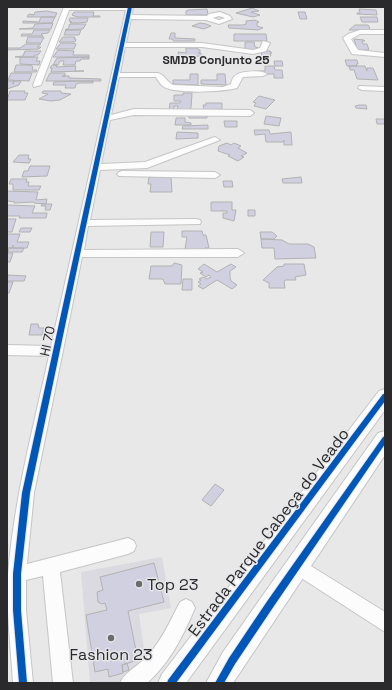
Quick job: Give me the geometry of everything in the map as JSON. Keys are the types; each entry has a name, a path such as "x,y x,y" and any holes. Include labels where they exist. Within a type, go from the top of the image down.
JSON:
{"main road":[{"name":"Estrada Parque Cabeça do Veado","path":"171,683 385,396"},
{"path":"219,683 232,661 298,566 383,447"}],"street":[{"path":"37,85 67,7 208,18"},
{"name":"HI 70","path":"23,683 17,610 17,574 26,493 129,11"},
{"path":"385,32 358,33 352,34 347,38 355,52 385,55"},
{"path":"122,45 202,45 252,52 263,49 266,43"},
{"path":"116,75 158,75 165,84 172,87 223,89 234,86 237,78 242,75 263,74"},
{"path":"362,88 385,88"},
{"path":"109,103 134,112"},
{"path":"105,119 134,112 250,114"},
{"path":"95,170 147,165 171,154 215,140"},
{"path":"95,170 215,175"},
{"path":"83,223 196,222"},
{"path":"76,254 238,254"},
{"path":"7,350 56,351"},
{"path":"17,574 128,546"},
{"path":"51,566 63,683"},
{"path":"298,566 385,623"},
{"path":"130,683 148,671 168,646 186,608"}],"shaded area":[{"name":"Fashion 23","path":"162,557 171,608 139,614 148,677 120,683 90,683 81,572"}],"building":[{"path":"252,8 259,11 251,12 260,15 253,17 236,13"},
{"path":"207,9 208,15 186,15 186,11 188,10"},
{"path":"359,9 376,10 377,15 357,14 360,13"},
{"path":"47,11 57,13 55,17 27,17 29,14 34,15 35,12"},
{"path":"74,12 94,12 93,16 100,17 77,17 72,15"},
{"path":"298,12 305,12 307,19 300,19"},
{"path":"41,17 55,17 52,23 23,23 23,21 39,22"},
{"path":"360,17 377,17 378,22 362,22"},
{"path":"70,18 88,18 87,22 70,23 72,22 69,21"},
{"path":"255,20 259,22 257,23 257,26 263,28 258,30 229,28 228,25 243,25 246,24 246,21"},
{"path":"53,23 51,29 19,29 33,28 35,24"},
{"path":"200,23 211,26 204,29 192,26"},
{"path":"86,24 83,29 65,30 69,28 69,25"},
{"path":"355,25 368,25 370,30 349,30"},
{"path":"34,30 50,30 48,33 41,34 43,36 21,36 22,34 32,34"},
{"path":"66,30 81,30 79,35 64,35"},
{"path":"171,33 175,33 175,38 195,39 195,41 173,41 173,39 169,39"},
{"path":"234,34 266,34 267,41 234,41"},
{"path":"28,37 44,37 41,43 26,43"},
{"path":"63,37 75,37 74,39 76,39 75,42 59,42"},
{"path":"354,39 364,40 365,41 362,41 363,44 367,44 369,50 355,50 351,45 356,45"},
{"path":"245,42 254,42 255,47 259,48 260,50 245,49"},
{"path":"61,43 76,44 74,49 56,49"},
{"path":"26,44 41,44 37,47 41,47 39,49 7,50 8,48 20,48"},
{"path":"186,48 196,48 200,50 201,56 179,56 178,52 186,53"},
{"path":"58,50 74,51 73,55 89,55 89,57 53,57"},
{"path":"25,51 41,51 34,57 15,57 23,56"},
{"path":"261,51 270,51 272,53 270,53 271,56 262,56"},
{"path":"20,57 38,57 36,61 40,61 39,65 20,64"},
{"path":"89,57 89,59 81,59 80,61 76,61 75,65 63,65 64,61 60,61 58,65 53,65 57,58"},
{"path":"345,60 357,60 358,64 356,64 357,66 347,66"},
{"path":"274,61 282,61 283,66 275,66"},
{"path":"16,65 30,65 33,67 32,70 37,70 36,72 14,72"},
{"path":"52,65 57,65 56,67 76,66 75,71 84,71 51,72 52,68 50,68"},
{"path":"265,66 274,66 275,70 282,70 283,78 274,78 274,74 259,74 259,71 265,71"},
{"path":"349,66 365,66 367,71 367,68 373,68 378,80 357,79 354,70 350,70"},
{"path":"11,73 32,73 29,81 8,80"},
{"path":"50,73 65,73 65,76 69,76 69,78 101,79 101,81 46,81"},
{"path":"190,74 198,74 198,85 173,84 173,80 190,80"},
{"path":"217,74 225,74 226,85 201,84 201,80 217,80"},
{"path":"7,81 21,81 19,85 7,89"},
{"path":"93,81 93,83 76,84 75,88 65,88 66,85 53,85 54,82"},
{"path":"10,91 25,91 24,93 28,93 25,100 7,100"},
{"path":"43,91 61,91 61,93 71,94 60,100 51,101 39,99 48,94 42,93"},
{"path":"183,93 192,93 191,108 189,110 177,110 178,106 174,106 174,110 169,110 170,103 180,103 181,101 174,101 174,95 183,95"},
{"path":"259,96 275,100 266,109 254,106 256,103 253,102"},
{"path":"206,103 222,103 222,109 204,110 203,105 206,105"},
{"path":"366,105 367,109 356,108 355,106"},
{"path":"189,115 207,115 207,118 189,118"},
{"path":"266,116 281,118 279,126 264,124"},
{"path":"176,118 185,118 185,122 191,123 191,125 175,125"},
{"path":"376,119 385,119 385,124 377,124"},
{"path":"224,121 237,121 237,127 225,127"},
{"path":"208,125 208,129 182,129 183,126"},
{"path":"254,130 269,130 270,134 291,132 292,145 284,145 284,140 283,142 266,142 265,134 255,135"},
{"path":"177,132 198,133 198,138 176,139"},
{"path":"227,143 231,145 234,143 241,146 238,148 247,153 241,156 244,157 238,161 228,156 230,155 218,151 219,146"},
{"path":"19,155 29,155 28,159 31,159 29,163 13,162"},
{"path":"30,166 50,166 47,176 22,177 24,171 28,171"},
{"path":"149,177 171,177 172,192 150,192 151,184 148,184"},
{"path":"301,177 302,183 283,183 282,179"},
{"path":"11,179 27,179 26,182 29,182 28,186 41,186 39,190 13,190 13,184 9,184"},
{"path":"223,181 232,181 233,187 224,187"},
{"path":"7,191 38,192 36,200 47,199 46,204 34,202 14,203 15,202 8,201 7,203"},
{"path":"211,202 232,202 232,210 236,210 234,221 223,218 223,213 227,213 227,211 211,211"},
{"path":"42,204 52,204 50,210 45,210 46,206 41,206"},
{"path":"7,205 35,206 32,213 47,213 46,218 19,218 20,216 7,216"},
{"path":"248,210 255,210 255,216 248,216"},
{"path":"7,219 16,219 12,232 7,232"},
{"path":"21,228 32,228 30,232 19,232"},
{"path":"182,231 202,231 203,235 206,235 209,248 202,251 185,249 187,237 182,237"},
{"path":"151,232 164,232 163,247 150,247"},
{"path":"260,232 272,232 277,236 274,239 261,239"},
{"path":"7,234 20,234 17,242 29,242 27,248 13,248 13,245 12,248 7,248"},
{"path":"261,239 282,240 289,244 308,244 314,247 316,258 275,259 274,248 262,248"},
{"path":"9,248 24,248 22,252 8,252"},
{"path":"7,253 13,253 10,262 7,262"},
{"path":"174,263 182,265 181,284 165,284 163,279 149,279 151,266 172,266"},
{"path":"204,264 217,272 231,264 236,267 230,271 230,278 231,281 237,285 232,289 217,280 203,289 198,286 201,284 198,282 201,280 199,279 203,277 207,279 211,277 209,275 206,277 200,273 203,272 198,269"},
{"path":"284,264 304,264 306,275 295,277 296,280 284,281 285,288 269,288 269,283 263,280 277,267 284,266"},
{"path":"8,275 26,276 24,281 7,281"},
{"path":"183,279 192,279 192,290 182,290"},
{"path":"7,282 13,282 9,293 7,293"},
{"path":"31,324 38,324 39,328 44,328 42,335 29,335"},
{"path":"215,484 224,490 211,506 202,500"},
{"name":"Fashion 23","path":"154,563 164,602 128,611 138,660 122,665 123,673 109,677 108,669 95,672 86,615 107,610 105,603 102,604 98,602 97,592 103,590 100,577"},
{"path":"127,663 129,670 123,672 122,665"}],"cycle path":[{"path":"23,683 17,610 17,574 26,493 130,7"},
{"path":"171,683 385,396"},
{"path":"219,683 271,603 385,439"}],"place":[{"name":"Top 23","path":"139,584"},
{"name":"Fashion 23","path":"111,638"}],"district":[{"name":"SMDB Conjunto 25","path":"216,60"}]}
